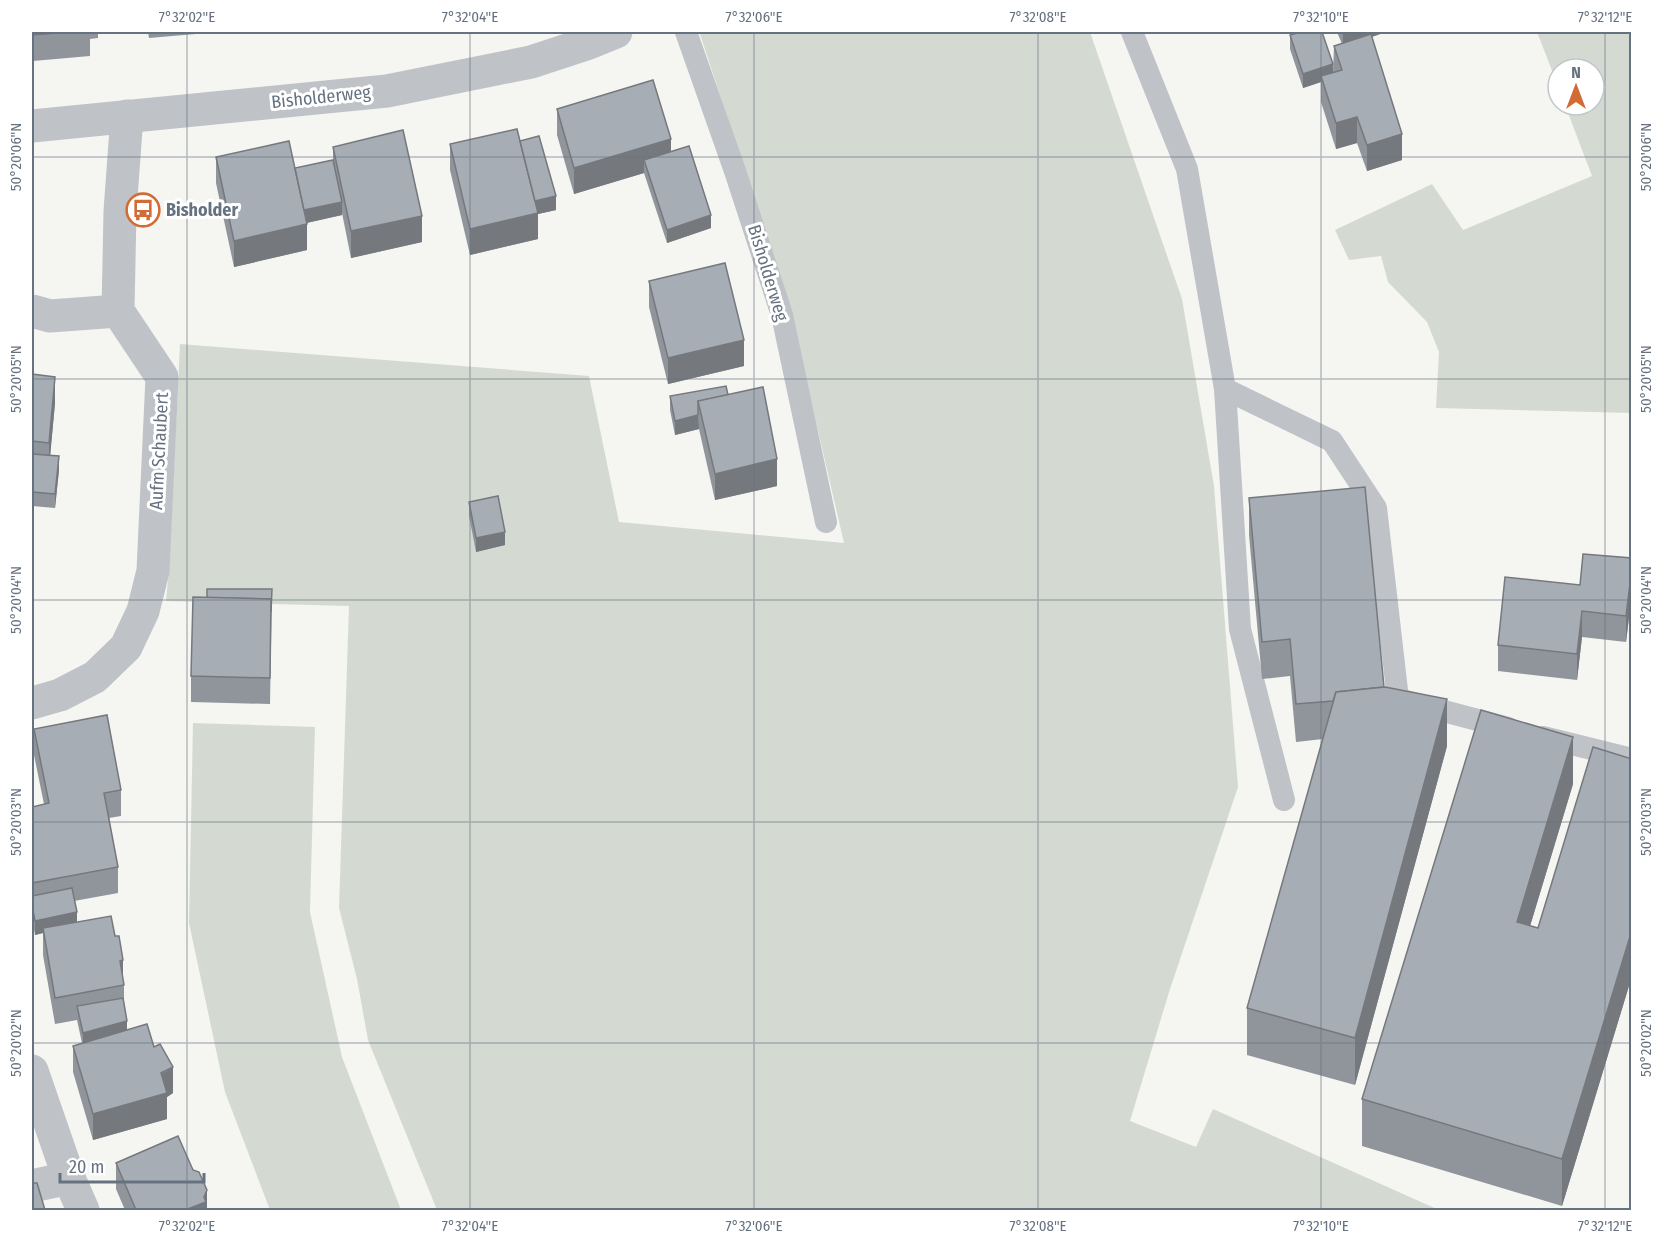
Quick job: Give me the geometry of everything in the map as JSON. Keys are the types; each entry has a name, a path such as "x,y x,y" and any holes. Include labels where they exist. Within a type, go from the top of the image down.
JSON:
{"street":[{"name":"Bisholderweg","path":"32,126 387,91 531,62 616,32"},
{"path":"32,311 50,316 118,311 120,211 127,116"},
{"name":"Aufm Schaubert","path":"32,703 60,695 95,677 126,647 143,611 153,571 162,377 118,311"},
{"path":"32,1071 69,1178 83,1210"},
{"path":"32,1186 69,1178"}],"lane":[{"name":"Bisholderweg","path":"686,32 782,315 826,522"},
{"path":"1132,32 1187,169 1225,389 1240,629 1284,800"},
{"path":"1225,389 1332,441 1376,508 1398,699 1632,759"}],"shaded area":[{"path":"706,32 1090,32 1182,299 1214,486 1238,787 1170,989 1130,1121 1196,1147 1213,1109 1439,1210 437,1210 368,1040 357,979 339,908 349,606 166,601 180,344 589,376 619,522 844,543 790,309 700,34"},
{"path":"1537,32 1631,32 1631,413 1436,408 1439,352 1427,322 1388,282 1381,256 1349,260 1335,230 1432,184 1463,230 1592,176 1570,117 1606,117 1606,57 1547,57"},
{"path":"193,723 315,727 310,912 342,1057 401,1210 270,1210 225,1092 189,923"}],"building":[{"path":"32,32 70,32 32,35"},
{"path":"1301,32 1322,32 1333,64 1303,74 1290,35"},
{"path":"1371,34 1402,134 1367,145 1357,117 1336,123 1321,76 1342,70 1334,46"},
{"path":"653,80 671,139 574,168 557,109"},
{"path":"517,129 538,213 470,229 450,144"},
{"path":"403,130 422,216 351,231 333,147"},
{"path":"539,136 556,196 535,201 520,141"},
{"path":"289,141 307,224 234,241 216,157"},
{"path":"689,146 711,215 667,230 644,160"},
{"path":"333,160 342,202 304,210 295,168"},
{"path":"725,263 744,340 668,358 649,281"},
{"path":"32,374 55,377 49,443 32,441"},
{"path":"726,386 728,395 698,401 698,415 675,421 670,396"},
{"path":"763,387 777,459 715,474 698,401"},
{"path":"32,454 59,456 55,494 32,492"},
{"path":"1365,487 1384,687 1336,692 1333,701 1296,704 1290,639 1262,642 1249,498"},
{"path":"498,496 505,532 476,538 469,502"},
{"path":"1583,554 1632,558 1626,616 1582,611 1577,654 1498,645 1505,577 1580,585"},
{"path":"207,589 272,589 271,612 271,599 207,598"},
{"path":"193,597 271,599 270,678 191,676"},
{"path":"1385,687 1447,699 1355,1038 1247,1008 1336,692"},
{"path":"1481,710 1573,737 1517,922 1538,928 1593,747 1632,759 1632,930 1562,1159 1362,1099"},
{"path":"107,715 121,790 104,793 118,867 32,883 32,807 49,803 34,729"},
{"path":"72,888 77,912 35,921 32,896"},
{"path":"111,916 115,936 119,936 124,985 55,998 43,928"},
{"path":"123,998 127,1021 83,1033 77,1006"},
{"path":"147,1024 154,1047 160,1044 173,1067 161,1073 167,1093 93,1114 73,1046"},
{"path":"178,1136 193,1170 199,1172 207,1190 204,1197 206,1202 185,1210 136,1210 116,1163"},
{"path":"32,1183 37,1183 45,1210 32,1210"}],"place":[{"name":"Bisholder","path":"143,210"}]}
